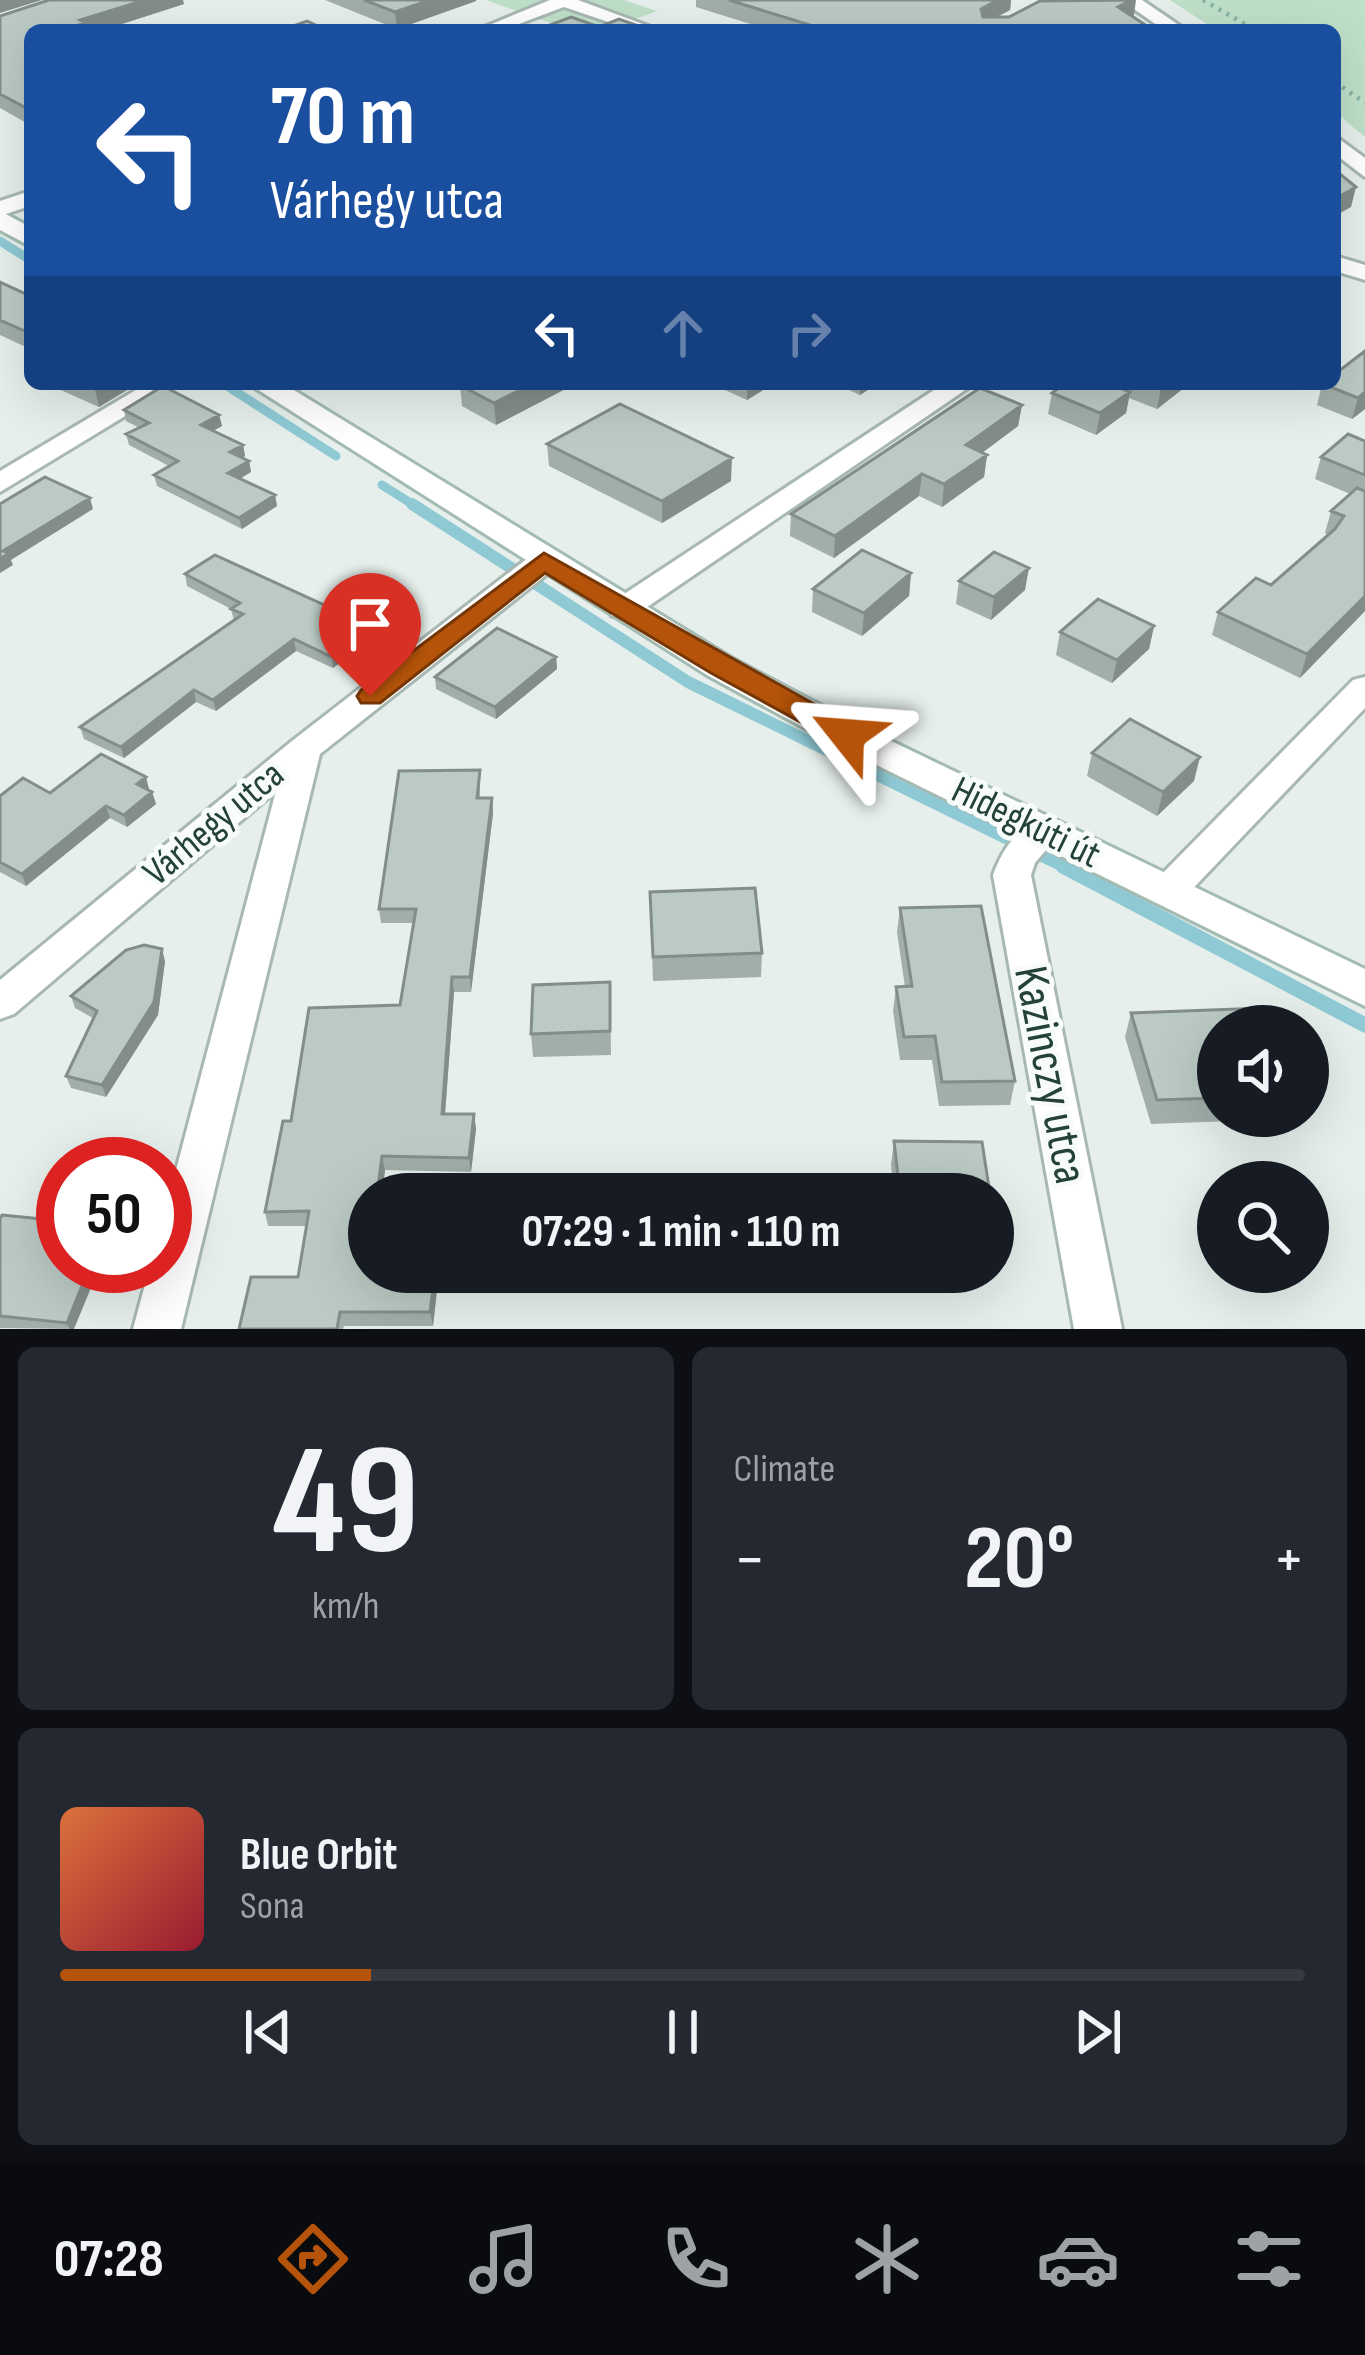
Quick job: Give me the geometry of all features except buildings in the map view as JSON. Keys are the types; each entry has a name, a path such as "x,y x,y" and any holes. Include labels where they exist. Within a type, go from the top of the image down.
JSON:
{"main road":[{"name":"Hidegkúti út","path":"273,390 531,571 623,609 1034,842 1167,892 1365,989"}],"street":[{"path":"502,24 564,0 633,24"},
{"path":"1130,0 1168,24"},
{"path":"1341,148 1365,170"},
{"path":"0,483 155,390"},
{"path":"623,609 952,390"},
{"name":"Várhegy utca","path":"0,1003 304,749 531,571"},
{"path":"1167,892 1365,688"},
{"path":"157,1329 304,749"},
{"name":"Kazinczy utca","path":"1034,842 1012,875 1098,1329"}],"path":[{"path":"1203,0 1245,24"}],"green space":[{"path":"486,0 624,0 657,11 616,24 553,24"},
{"path":"1170,0 1365,0 1365,137 1341,117 1341,24 1207,24"}],"waterway":[{"path":"0,241 24,256"},
{"path":"233,390 336,456"},
{"path":"382,485 417,507"},
{"path":"412,504 688,682 1065,867"},
{"path":"1065,867 1069,869"},
{"path":"1065,867 1365,1025"}],"route":[{"path":"370,696 544,561 720,667 847,735"}]}
